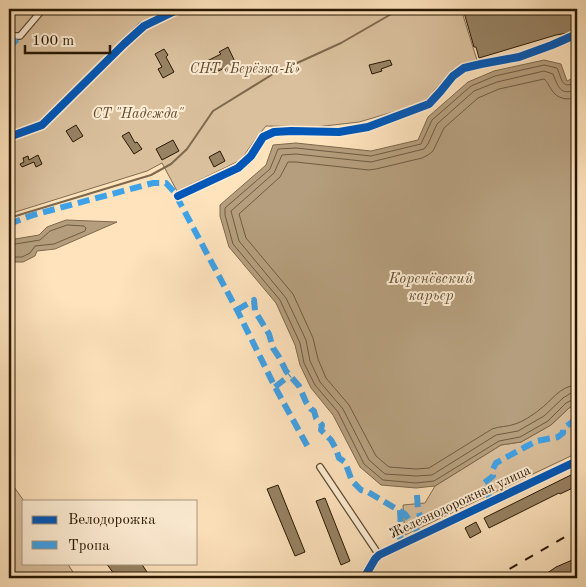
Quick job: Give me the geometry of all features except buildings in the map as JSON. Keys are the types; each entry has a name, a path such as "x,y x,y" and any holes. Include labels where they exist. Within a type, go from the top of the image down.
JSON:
{"street":[{"path":"9,36 20,36 43,9"},
{"path":"9,137 42,125 144,26 179,9"},
{"path":"178,196 238,168 251,156 263,137 274,132 338,132 371,126 429,104 453,76 464,68 519,57 552,46 577,34"},
{"name":"Железнодорожная улица","path":"364,578 375,559 380,555 577,461"},
{"path":"320,467 380,555"}],"green space":[{"path":"16,9 168,9 139,23 39,124 9,134 9,29"},
{"name":"СНТ «Берёзка-К»","path":"184,9 461,9 477,60 452,70 425,101 400,110 359,122 316,127 266,126 241,160 177,191 162,163 147,171 9,214 9,139 42,128 146,27"},
{"path":"577,403 577,453 405,535 403,505 425,503 435,486 501,445 521,442 551,425"},
{"path":"9,480 23,500 22,564 68,564 77,578 9,578"}],"water":[{"name":"Коренёвский карьер","path":"544,60 561,64 567,81 577,76 577,403 551,425 521,442 501,445 435,486 416,488 381,485 360,467 333,415 311,388 300,365 295,345 276,303 229,247 220,216 220,205 266,165 273,145 296,143 371,151 418,140 428,117 468,82 494,71"},
{"path":"66,220 117,222 55,249 37,251 35,256 23,262 15,262 12,267 9,267 9,240 39,235 47,227"}],"waterway":[{"path":"9,218 151,175 171,164 187,149 213,111 273,74 341,43 400,9"}],"railway":[{"path":"494,578 577,530"}],"marked path":[{"path":"9,48 20,36"},
{"path":"9,224 33,215 153,183 166,183 178,196 275,387 309,449"},
{"path":"237,310 254,300 255,311 269,334 273,348 286,371 299,386 306,402 314,411 316,418 322,425 321,430 331,440 339,458 345,462 352,481 361,490 368,492 405,514 418,532"},
{"path":"275,387 290,375"},
{"path":"490,498 483,488 484,483 493,476 493,469 496,463 537,441 558,437 563,433 563,429 577,418"},
{"path":"417,495 420,517 430,526"},
{"path":"400,510 400,540"}],"cycle path":[{"path":"9,137 42,125 144,26 179,9"},
{"path":"178,196 238,168 251,156 263,137 274,132 339,132 368,127 429,104 453,76 464,68 519,57 577,34"},
{"path":"364,578 379,555 577,461"}],"park label":[{"name":"СТ \"Надежда\"","path":"138,114"}]}
